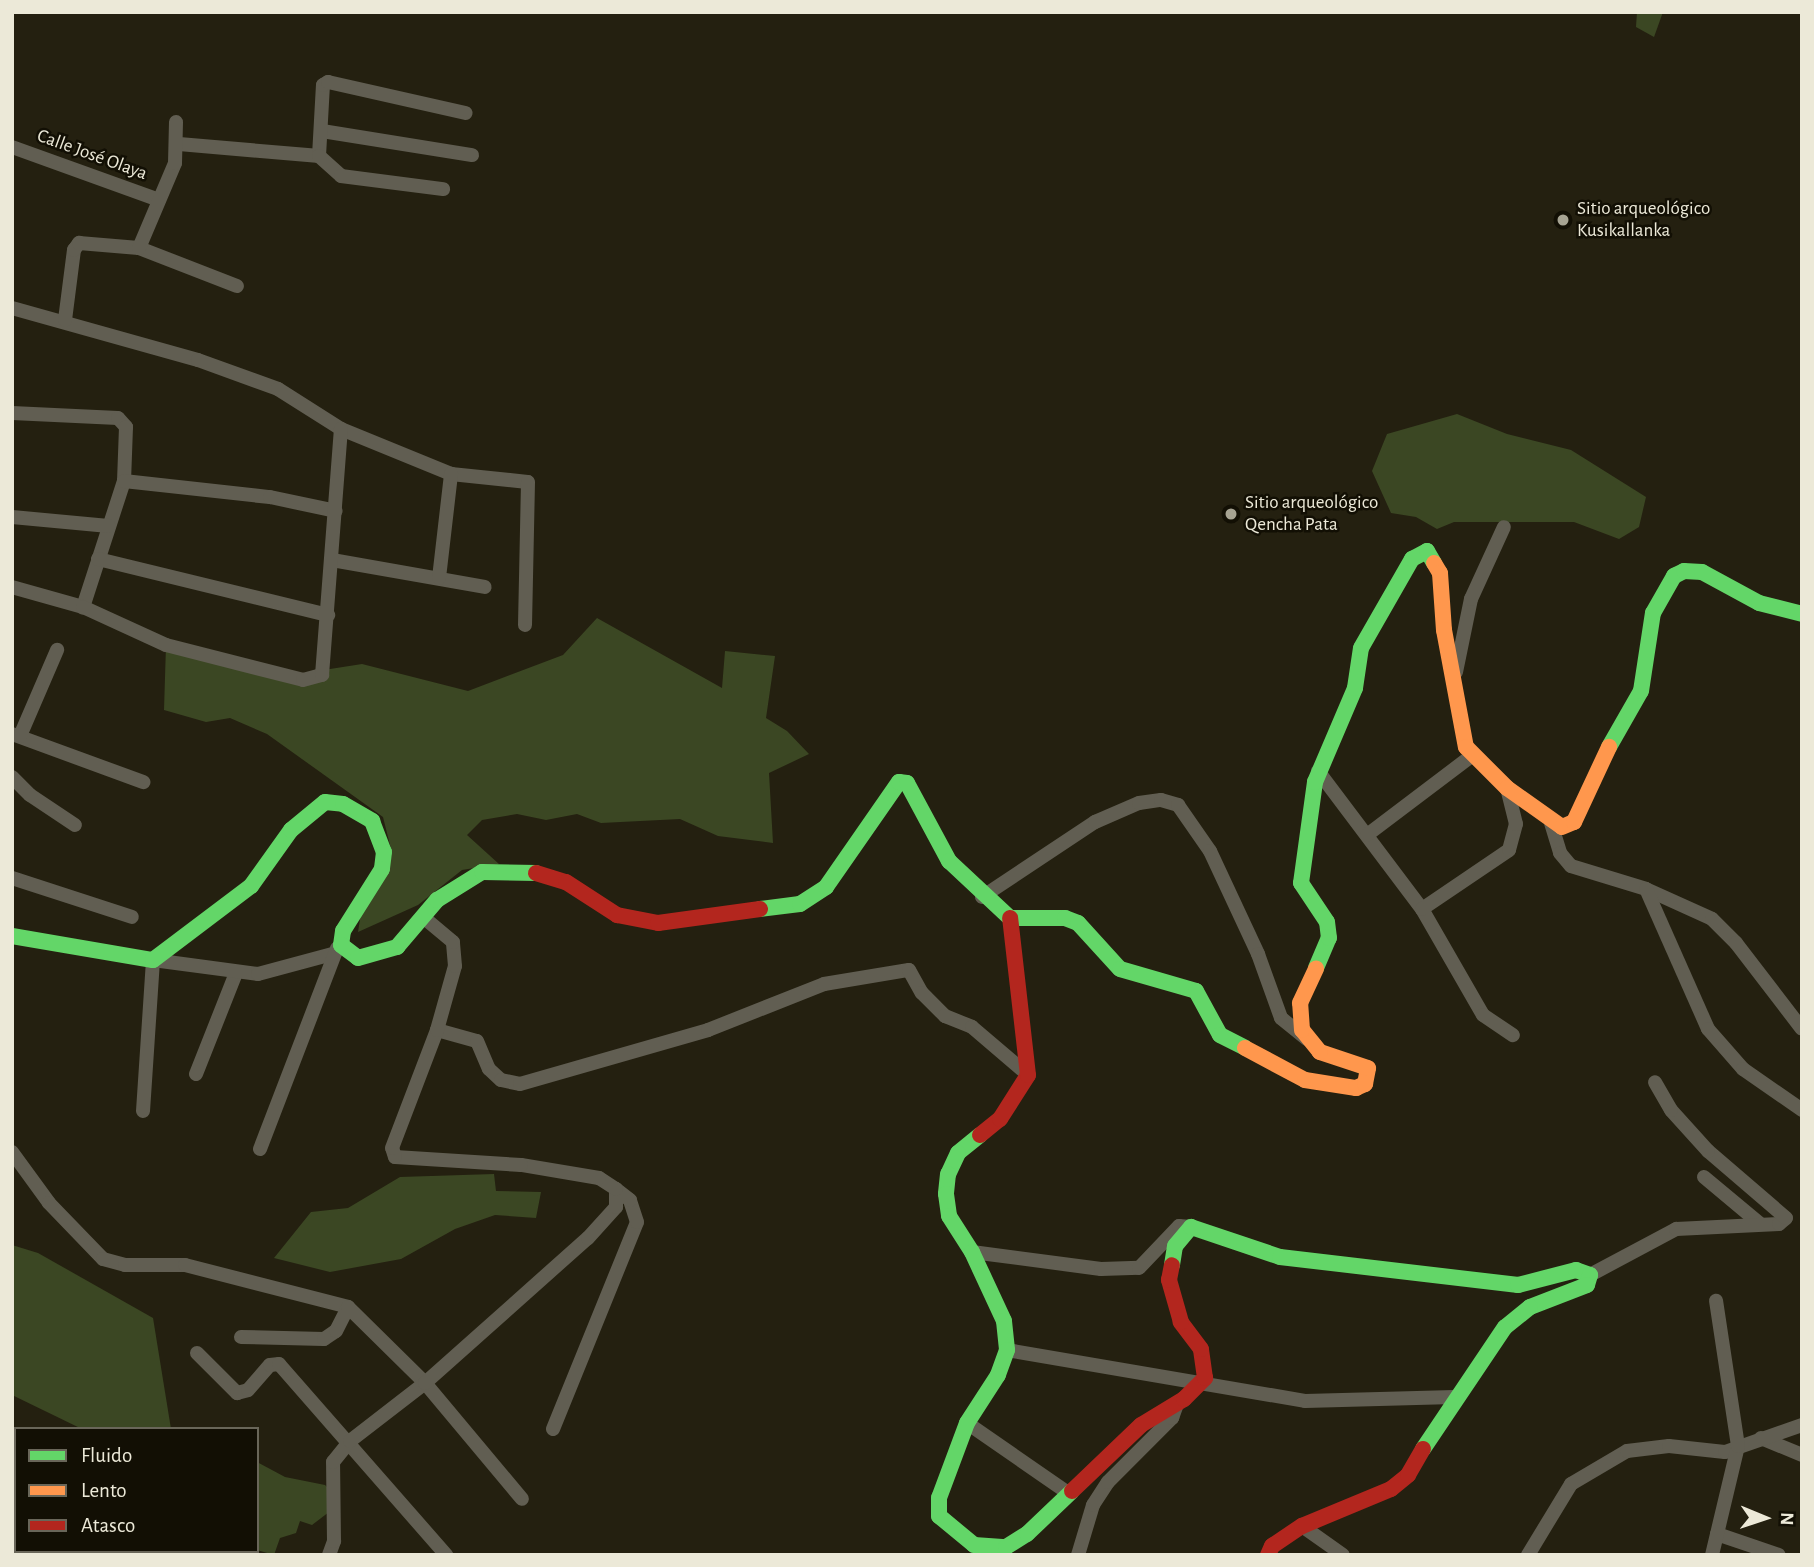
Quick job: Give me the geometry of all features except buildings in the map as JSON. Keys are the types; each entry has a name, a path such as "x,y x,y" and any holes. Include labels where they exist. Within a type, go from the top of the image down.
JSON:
{"main road":[{"path":"12,936 148,959 251,886 290,830 325,802 344,804 372,821 384,852 382,869 343,931 336,949 350,955 374,956 397,947 437,900 482,872 508,869 566,882 631,920 658,923 800,904 827,887 899,782 907,783 918,797 933,838 982,897 1010,918 1065,918 1078,923 1120,969 1138,977 1184,984 1196,991 1220,1035 1271,1065 1329,1086 1356,1088 1365,1084 1368,1068 1320,1052 1302,1030 1300,1003 1329,938 1327,922 1301,883 1318,771 1355,688 1362,648 1371,625 1412,559 1422,551 1434,559 1440,573 1457,715 1466,747 1507,788 1551,823 1562,827 1574,822 1599,762 1634,709 1641,691 1653,612 1674,576 1684,571 1702,572 1759,603 1802,614"},
{"path":"1010,918 1028,1075 1000,1119 958,1153 947,1174 949,1216 972,1252 1004,1321 1007,1350 998,1375 967,1423 939,1498 939,1516 974,1545 1006,1547 1027,1534 1141,1425 1199,1386 1206,1364 1181,1322 1169,1280 1175,1246 1191,1227 1280,1257 1518,1285 1576,1270 1590,1275 1587,1285 1530,1307 1505,1327 1454,1397 1408,1475 1391,1489 1302,1526 1272,1546 1268,1555"}],"street":[{"path":"319,156 323,131 323,86 328,82 466,113"},
{"path":"139,248 179,144 176,122"},
{"path":"323,131 472,155"},
{"path":"179,144 319,156 341,176 443,189"},
{"name":"Calle José Olaya","path":"12,147 159,200"},
{"path":"65,320 74,250 79,243 139,248 237,286"},
{"path":"12,308 65,320 278,388 341,429 451,474 528,482 525,625"},
{"path":"12,413 118,418 126,428 124,481 83,607"},
{"path":"12,587 83,607 166,645 303,680 322,675 341,429"},
{"path":"439,578 451,474"},
{"path":"124,481 240,492 336,511"},
{"path":"12,517 109,526"},
{"path":"1457,715 1456,671 1463,623 1504,527"},
{"path":"99,559 328,615"},
{"path":"332,560 485,587"},
{"path":"57,650 16,735 143,782"},
{"path":"1367,835 1474,754"},
{"path":"1318,771 1422,909 1483,1015 1513,1035"},
{"path":"12,777 30,795 75,825"},
{"path":"1422,909 1509,850 1516,824 1507,788"},
{"path":"982,897 1095,822 1139,803 1161,800 1178,805 1210,851 1258,954 1281,1018 1294,1032 1310,1041"},
{"path":"1551,823 1565,862 1646,889 1712,919 1737,943 1802,1029"},
{"path":"12,878 132,917"},
{"path":"1646,889 1708,1030 1743,1069 1802,1110"},
{"path":"422,916 449,937 455,954 437,1030 392,1148 395,1157 521,1165 599,1178 630,1200 637,1222 553,1429"},
{"path":"143,1111 148,959 258,974 336,949"},
{"path":"260,1149 336,949"},
{"path":"437,1030 477,1041 489,1069 502,1080 520,1084 708,1030 824,984 909,970 922,993 945,1016 972,1027 1028,1075"},
{"path":"196,1074 236,973"},
{"path":"1590,1275 1676,1229 1779,1224 1786,1214 1708,1152 1671,1111 1655,1082"},
{"path":"12,1152 49,1203 103,1259 125,1265 185,1265 348,1307 425,1383 522,1499"},
{"path":"1703,1177 1759,1223"},
{"path":"329,1555 334,1541 333,1462 350,1441 425,1383 588,1238 616,1207 616,1189"},
{"path":"972,1252 1101,1269 1139,1268 1179,1226 1191,1227"},
{"path":"1712,1555 1738,1446 1716,1301"},
{"path":"241,1337 324,1339 336,1331 348,1307"},
{"path":"1007,1350 1199,1386 1305,1401 1454,1397"},
{"path":"197,1353 237,1393 248,1390 270,1364 279,1364 350,1441 446,1555"},
{"path":"1078,1555 1093,1505 1108,1482 1172,1418 1177,1402"},
{"path":"967,1423 1068,1493"},
{"path":"1528,1555 1571,1485 1628,1451 1669,1446 1725,1452 1802,1425"},
{"path":"1761,1438 1802,1455"},
{"path":"1302,1526 1343,1555"},
{"path":"1717,1534 1779,1555"}],"green space":[{"path":"1637,12 1663,12 1654,37 1636,27"},
{"path":"1457,414 1507,434 1571,450 1646,497 1639,527 1619,539 1574,522 1454,522 1437,529 1416,517 1391,513 1372,471 1387,434"},
{"path":"597,618 722,688 725,651 775,656 766,718 787,731 809,754 769,773 773,843 718,836 680,819 601,823 577,814 546,820 517,814 482,820 467,835 499,864 462,870 418,905 358,932 361,913 391,849 383,817 267,734 230,718 206,722 164,710 166,645 292,675 362,664 468,691 563,655"},
{"path":"494,1174 496,1191 541,1192 536,1218 495,1215 455,1229 401,1259 330,1272 274,1258 311,1212 348,1208 400,1177"},
{"path":"12,1245 38,1253 153,1318 171,1427 78,1427 12,1395"},
{"path":"259,1463 285,1477 325,1485 330,1490 329,1512 312,1525 300,1521 296,1533 280,1538 274,1555 259,1551"}],"traffic: fast":[{"path":"1316,968 1329,938 1327,922 1301,883 1315,782 1355,688 1361,648 1412,559 1427,551 1434,563"},
{"path":"1609,747 1641,691 1653,613 1674,576 1684,571 1702,572 1759,603 1802,614"},
{"path":"760,909 800,904 826,887 899,782 907,783 949,861 1010,918 1065,918 1078,923 1120,969 1196,991 1220,1035 1245,1048"},
{"path":"12,936 153,960 251,886 291,830 325,802 343,804 372,821 384,852 382,869 343,931 341,945 358,958 397,947 437,900 482,872 536,873"},
{"path":"980,1135 958,1153 948,1174 946,1194 949,1216 972,1252 1004,1321 1007,1350 998,1375 967,1423 939,1498 939,1516 974,1545 1006,1547 1027,1534 1072,1491"},
{"path":"1172,1265 1175,1246 1191,1227 1280,1257 1518,1285 1576,1270 1590,1275 1587,1285 1530,1307 1505,1327 1423,1449"}],"traffic: slow":[{"path":"1434,563 1440,573 1444,630 1466,747 1507,788 1562,827 1574,822 1609,747"},
{"path":"1245,1048 1305,1080 1356,1088 1365,1084 1368,1068 1320,1052 1302,1030 1300,1003 1316,968"}],"traffic: jam":[{"path":"536,873 566,882 617,915 658,923 760,909"},
{"path":"980,1135 1000,1119 1028,1075 1010,918"},
{"path":"1072,1491 1141,1425 1184,1399 1205,1378 1201,1349 1181,1322 1169,1280 1172,1265"},
{"path":"1268,1555 1272,1546 1302,1526 1391,1489 1408,1475 1423,1449"}],"place":[{"name":"Sitio arqueológico Kusikallanka","path":"1563,220"},
{"name":"Sitio arqueológico Qencha Pata","path":"1231,514"}]}
